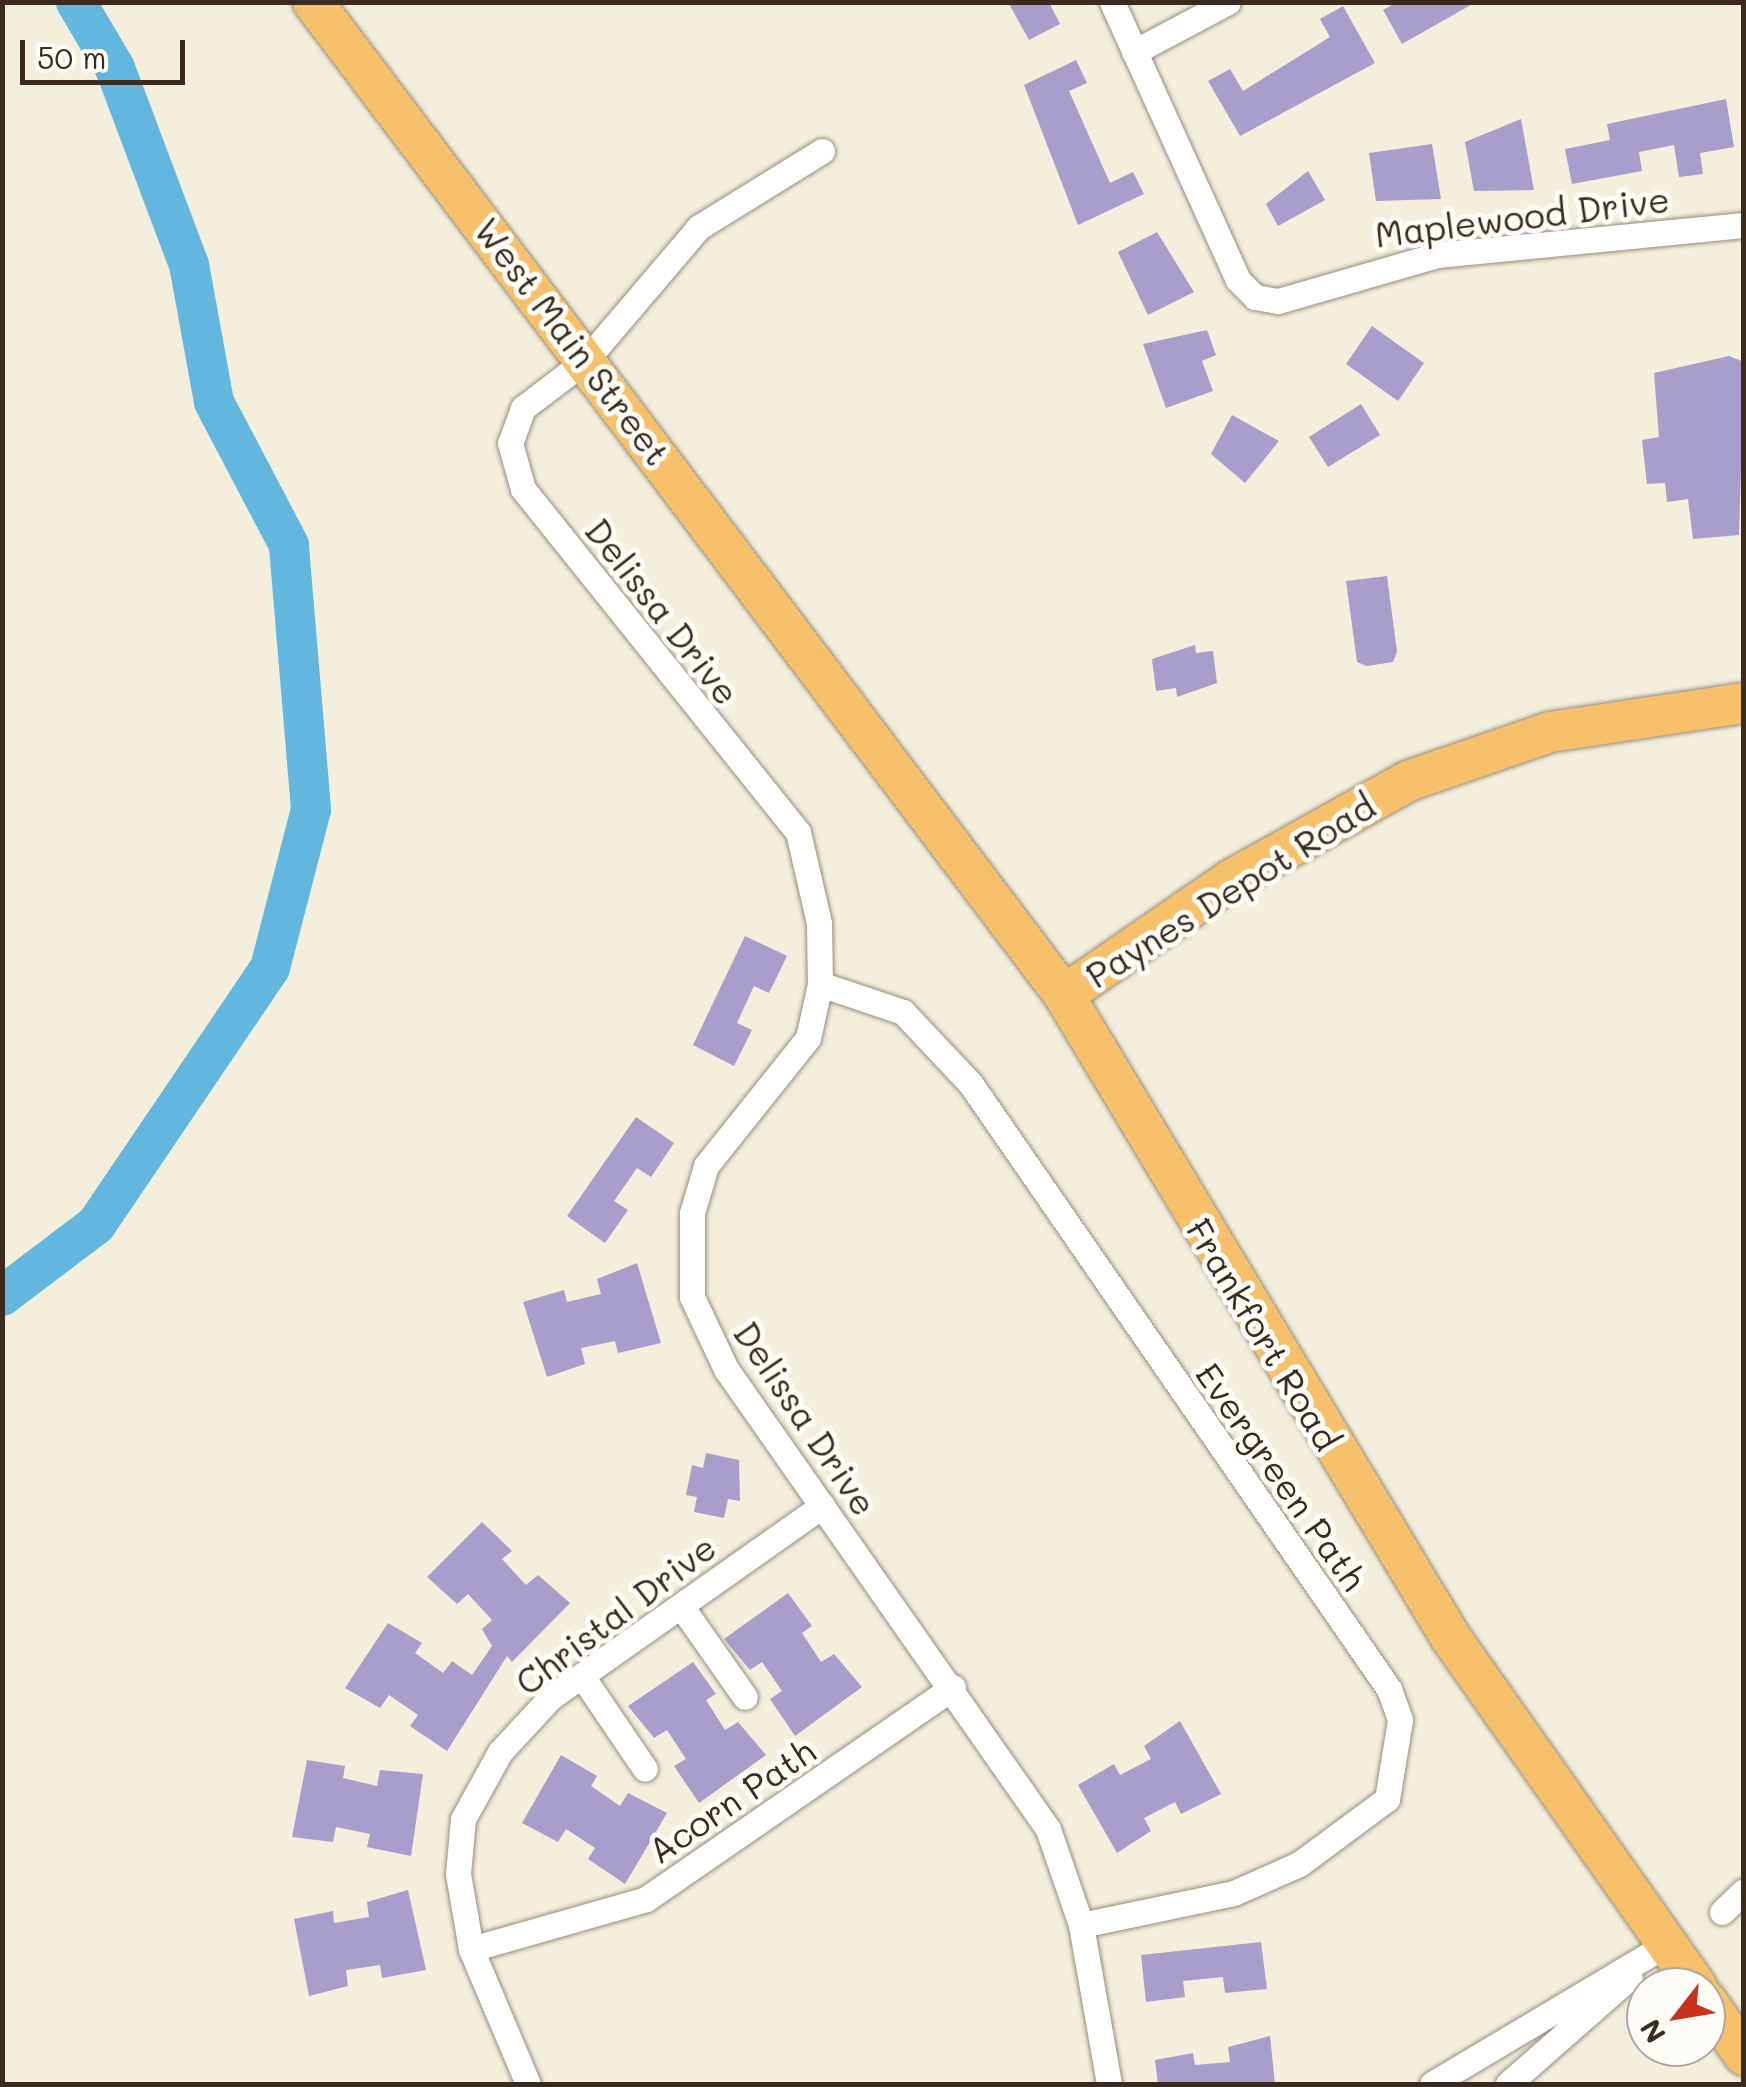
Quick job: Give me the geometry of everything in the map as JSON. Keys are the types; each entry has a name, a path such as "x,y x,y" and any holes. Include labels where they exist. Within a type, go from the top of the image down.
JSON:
{"main road":[{"name":"West Main Street","path":"312,2 832,681"},
{"name":"Frankfort Road","path":"832,681 1064,994 1441,1622 1683,1967"},
{"name":"Paynes Depot Road","path":"1064,994 1231,880 1408,780 1550,732 1744,703"},
{"path":"1726,2029 1744,2055"}],"street":[{"path":"1112,2 1134,52 1228,2"},
{"name":"Maplewood Drive","path":"1134,52 1238,280 1255,297 1278,301 1436,254 1744,225"},
{"path":"586,360 699,227 822,151"},
{"name":"Delissa Drive","path":"586,360 523,408 510,443 523,489 798,832 820,923 820,984 808,1038 706,1166 691,1260 706,1334 1048,1829 1080,1924 1109,2084"},
{"name":"Evergreen Path","path":"820,984 903,1012 970,1083 1388,1689 1400,1720 1387,1799 1299,1864 1234,1893 1080,1924"},
{"name":"Christal Drive","path":"528,2084 471,1950 458,1874 463,1820 500,1752 582,1676 822,1506"},
{"path":"680,1606 745,1697"},
{"path":"582,1676 645,1768"},
{"name":"Acorn Path","path":"471,1950 646,1899 953,1687"},
{"path":"1744,1891 1722,1912 1744,1902"},
{"path":"1432,2084 1667,1944"},
{"path":"1508,2084 1667,1944"}],"building":[{"path":"1008,2 1049,2 1060,24 1029,40"},
{"path":"1397,2 1476,2 1402,44 1383,10"},
{"path":"1343,6 1375,63 1240,136 1208,81 1230,69 1243,91 1330,37 1320,19"},
{"path":"1076,60 1087,83 1069,91 1110,183 1133,172 1144,194 1078,225 1024,85"},
{"path":"1726,99 1734,147 1700,153 1703,174 1679,177 1674,145 1639,152 1642,171 1572,184 1565,149 1610,140 1607,124"},
{"path":"1521,119 1534,190 1474,191 1465,142"},
{"path":"1432,144 1441,199 1376,201 1369,153"},
{"path":"1308,171 1325,200 1278,226 1266,204"},
{"path":"1157,232 1194,292 1148,315 1118,252"},
{"path":"1372,326 1424,363 1398,401 1346,364"},
{"path":"1207,330 1216,355 1202,361 1213,391 1166,408 1143,344"},
{"path":"1729,356 1744,362 1739,535 1693,539 1688,499 1667,502 1665,483 1647,484 1642,440 1659,437 1654,373"},
{"path":"1361,404 1380,435 1328,467 1309,437"},
{"path":"1232,415 1279,441 1245,483 1211,454"},
{"path":"1387,576 1397,652 1393,662 1367,666 1357,662 1346,581"},
{"path":"1195,645 1196,653 1213,651 1217,683 1177,697 1176,688 1156,691 1152,659"},
{"path":"745,936 787,956 769,993 754,986 737,1023 752,1030 734,1066 693,1045"},
{"path":"636,1117 674,1143 651,1177 637,1168 614,1201 628,1210 605,1243 567,1216"},
{"path":"637,1263 661,1343 618,1353 615,1341 581,1348 585,1364 547,1377 523,1302 564,1290 567,1302 601,1294 597,1279"},
{"path":"706,1453 739,1460 740,1501 728,1499 724,1518 694,1512 697,1497 686,1495 692,1465 703,1468"},
{"path":"482,1522 512,1551 502,1559 526,1585 538,1575 570,1603 512,1662 507,1656 447,1751 410,1726 418,1715 389,1695 380,1708 345,1688 388,1623 422,1643 415,1653 443,1673 452,1661 472,1675 492,1646 482,1629 492,1620 468,1594 457,1604 427,1577"},
{"path":"788,1593 812,1626 802,1633 821,1662 834,1654 862,1687 795,1736 770,1699 782,1691 762,1662 750,1670 724,1639"},
{"path":"693,1662 716,1694 706,1700 725,1730 738,1722 766,1755 699,1803 674,1766 686,1759 667,1730 654,1738 628,1706"},
{"path":"1180,1721 1221,1794 1181,1814 1175,1802 1144,1818 1151,1831 1117,1853 1078,1785 1114,1764 1120,1775 1151,1759 1144,1746"},
{"path":"561,1755 597,1776 591,1786 620,1806 628,1793 667,1813 625,1884 588,1859 595,1848 566,1829 558,1842 522,1823"},
{"path":"307,1760 345,1766 343,1778 377,1786 380,1770 423,1774 411,1856 367,1847 370,1834 336,1827 333,1842 292,1837"},
{"path":"408,1890 426,1970 382,1978 380,1965 346,1970 348,1986 309,1996 294,1919 333,1911 334,1923 369,1917 367,1902"},
{"path":"1261,1942 1267,1989 1225,1993 1223,1977 1183,1981 1185,1997 1146,2002 1141,1955"},
{"path":"1270,2036 1275,2084 1158,2084 1155,2060 1193,2053 1195,2065 1230,2062 1228,2047"}],"waterway":[{"path":"2,1296 96,1225 270,968 311,809 289,545 214,402 189,265 115,68 76,2"}]}
